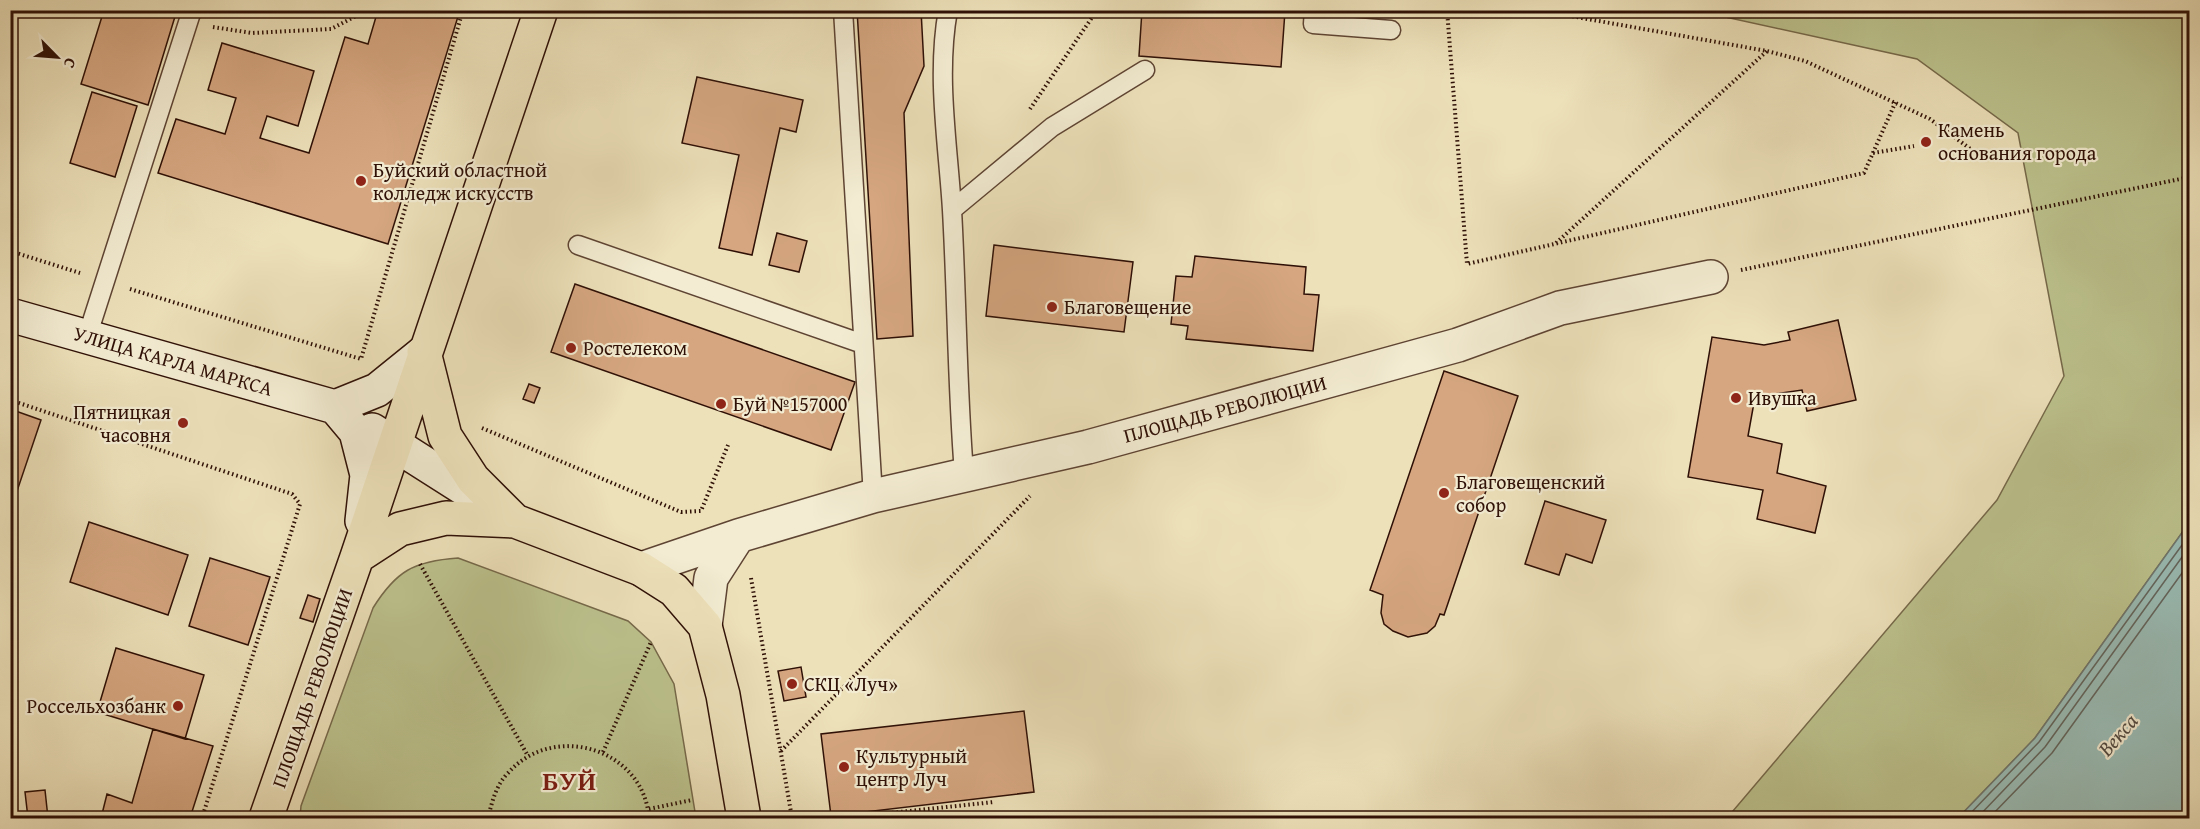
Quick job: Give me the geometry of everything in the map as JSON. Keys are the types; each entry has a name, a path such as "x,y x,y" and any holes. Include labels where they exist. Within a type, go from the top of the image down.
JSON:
{"main road":[{"name":"ПЛОЩАДЬ РЕВОЛЮЦИИ","path":"266,819 357,557 424,352 541,10"},
{"path":"424,352 445,436 472,479 515,521"},
{"path":"357,557 400,529 446,518 515,521 641,569 674,590 705,626 723,695 744,819"}],"street":[{"name":"ПЛОЩАДЬ РЕВОЛЮЦИИ","path":"641,569 738,536 873,496 964,473 1059,453 1458,345 1560,308 1711,277"},
{"name":"УЛИЦА КАРЛА МАРКСА","path":"10,315 335,407"},
{"path":"335,407 377,390 424,352"},
{"path":"335,407 515,521"},
{"path":"335,407 356,432 367,476 357,557"},
{"path":"705,626 711,578 738,536"}],"lane":[{"path":"843,10 873,496"},
{"path":"948,10 943,115 952,210 958,404 964,473"},
{"path":"1314,10 1313,24 1390,30"},
{"path":"87,337 190,17"},
{"path":"952,210 1052,127 1145,70"},
{"path":"578,245 863,344"}],"path":[{"path":"190,17 252,33 331,29 356,16 357,10"},
{"path":"10,251 361,359 463,10"},
{"path":"1027,113 1097,10"},
{"path":"1447,10 1467,264 1864,173 1896,101"},
{"path":"1537,10 1767,51 1805,61 1896,101 1930,119 1984,159"},
{"path":"1556,243 1767,51"},
{"path":"1873,153 1914,146"},
{"path":"1711,277 2190,177"},
{"path":"10,400 292,494 300,504 202,819"},
{"path":"484,430 681,513 701,511 728,445"},
{"path":"781,751 1024,505 1059,453"},
{"path":"420,564 528,756"},
{"path":"750,574 792,819"},
{"path":"603,752 651,642"},
{"path":"488,819 494,796 508,773 528,756 552,747 578,745 603,752 624,766 640,785 649,809 650,819"},
{"path":"649,809 692,800"},
{"path":"843,819 994,802"}],"green space":[{"path":"1698,11 2189,11 2189,523 2035,738 1958,818 1727,818 1997,500 2064,376 2018,133 1917,59"},
{"path":"458,558 628,621 651,642 674,684 696,818 300,818 301,806 373,608 390,585 408,570 429,562"}],"water":[{"name":"Векса","path":"2189,523 2189,818 1958,818 2035,738"}],"building":[{"path":"104,10 177,10 148,105 81,84"},
{"path":"378,10 460,10 388,244 158,173 176,119 225,134 236,98 208,90 222,43 314,71 298,126 267,116 260,138 309,153 345,37 368,44"},
{"path":"857,10 921,10 924,66 904,113 913,336 877,339"},
{"path":"1142,10 1285,11 1281,67 1139,56"},
{"path":"697,77 803,100 796,132 780,128 752,255 719,248 739,155 682,143"},
{"path":"92,92 137,106 115,177 70,163"},
{"path":"777,233 807,241 799,272 769,265"},
{"path":"994,245 1133,262 1124,332 986,316"},
{"path":"1195,256 1306,267 1304,294 1319,295 1313,351 1186,339 1188,326 1171,324 1176,276 1192,277"},
{"path":"575,284 855,382 831,450 551,352"},
{"path":"1838,320 1856,400 1807,411 1802,390 1755,397 1748,436 1782,444 1777,473 1826,486 1815,533 1757,519 1763,490 1688,477 1712,337 1764,345 1790,340 1788,332"},
{"name":"Благовещенский собор","path":"1444,371 1518,396 1444,615 1440,614 1435,626 1427,633 1408,637 1393,631 1384,624 1381,613 1383,595 1370,590"},
{"path":"529,384 540,388 534,403 523,399"},
{"path":"10,409 41,420 12,506 10,505"},
{"path":"1545,501 1606,520 1592,563 1566,554 1559,575 1525,564"},
{"path":"89,522 188,555 168,615 70,582"},
{"path":"210,558 270,577 248,645 189,626"},
{"path":"308,595 320,599 313,622 300,618"},
{"path":"116,648 204,675 185,739 97,712"},
{"name":"СКЦ «Луч»","path":"801,667 806,697 784,701 778,671"},
{"path":"1024,711 1034,792 831,816 821,734"},
{"path":"153,729 213,746 190,818 101,818 107,794 132,803"},
{"path":"45,790 48,818 28,818 25,792"}],"place":[{"name":"Камень основания города","path":"1926,142"},
{"name":"Буйский областной колледж искусств","path":"361,181"},
{"name":"Благовещение","path":"1052,307"},
{"name":"Ростелеком","path":"571,348"},
{"name":"Ивушка","path":"1736,398"},
{"name":"Буй №157000","path":"721,404"},
{"name":"Пятницкая часовня","path":"183,423"},
{"name":"Благовещенский собор","path":"1444,493"},
{"name":"СКЦ «Луч»","path":"792,684"},
{"name":"Россельхозбанк","path":"178,706"},
{"name":"Культурный центр Луч","path":"844,767"}],"district":[{"name":"БУЙ","path":"570,781"}]}
